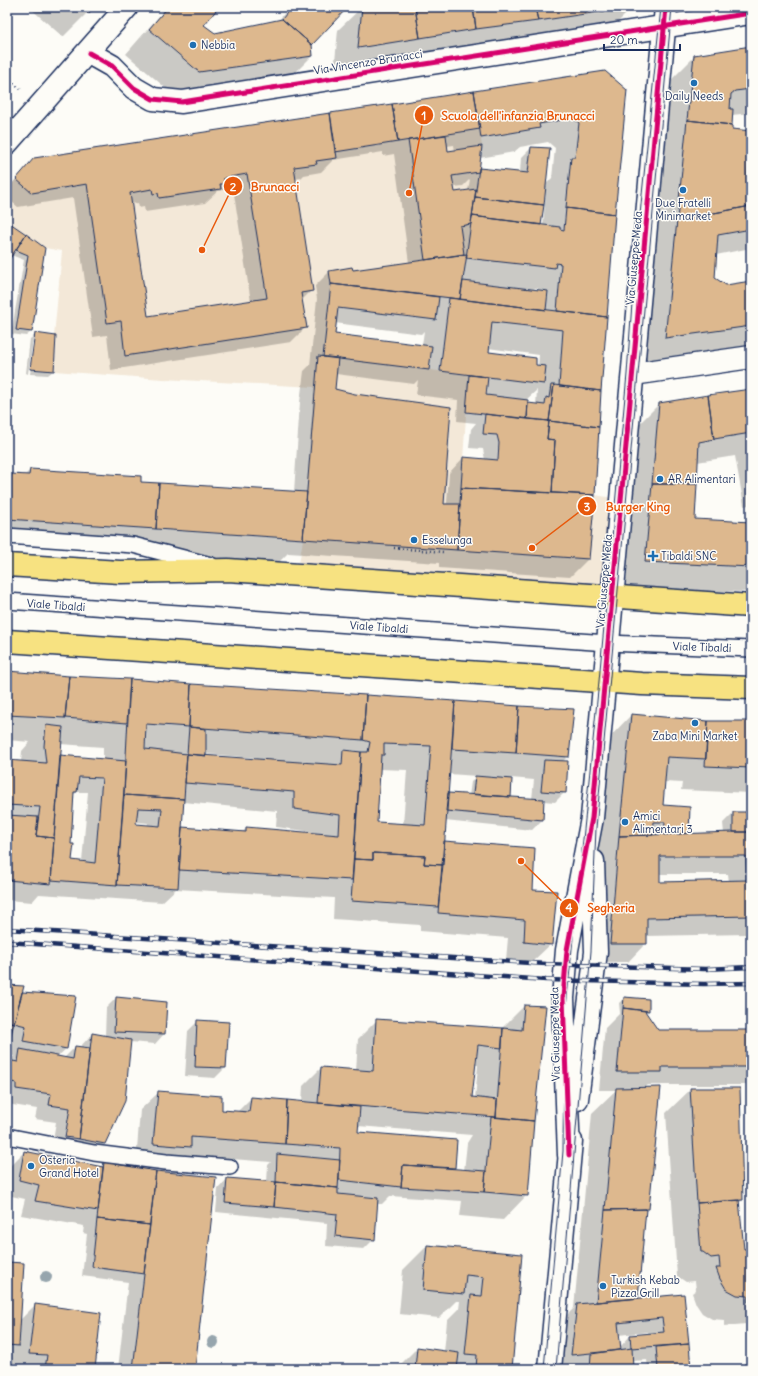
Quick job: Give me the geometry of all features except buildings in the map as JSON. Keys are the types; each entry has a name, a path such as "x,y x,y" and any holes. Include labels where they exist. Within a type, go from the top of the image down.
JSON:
{"main road":[{"path":"7,565 120,572 164,562 228,570 751,606"},
{"path":"7,641 605,681 751,688"}],"street":[{"path":"7,143 89,53 127,7"},
{"name":"Via Vincenzo Brunacci","path":"89,53 112,66 134,88 153,99 182,102 666,17 751,13"},
{"name":"Via Giuseppe Meda","path":"569,1155 563,998 567,950 592,818 666,17"},
{"path":"633,374 751,357"},
{"name":"Via Giuseppe Meda","path":"550,1369 569,1155 596,952 592,818"}],"lane":[{"path":"7,536 126,544 164,562"},
{"name":"Viale Tibaldi","path":"7,601 608,643 751,649"},
{"path":"7,1136 94,1153 166,1162 230,1167"}],"path":[{"path":"7,79 25,93"},
{"path":"394,548 443,552"}],"shaded area":[{"path":"474,91 482,146 460,299 331,284 323,356 469,375 461,487 595,495 613,498 603,593 298,570 303,539 314,387 163,379 54,371 56,337 54,336 62,251 45,248 7,221 7,190 34,158"}],"tram line":[{"path":"544,1369 563,1151 564,1040 567,998 599,681 627,374 634,274 661,7"},
{"path":"556,1369 591,951 596,828 672,7"}],"railway":[{"path":"7,929 546,964 705,969 751,967"},
{"path":"7,942 546,980 704,984 751,983"}],"cycle path":[{"path":"569,1155 563,998 567,950 592,818 666,7"},
{"path":"89,53 112,66 134,88 153,99 182,102 751,13"}],"place":[{"name":"Nebbia","path":"193,45"},
{"name":"Daily Needs","path":"694,83"},
{"name":"Due Fratelli Minimarket","path":"683,190"},
{"name":"Scuola dell'infanzia Brunacci","path":"409,193"},
{"name":"Brunacci","path":"202,250"},
{"name":"AR Alimentari","path":"660,479"},
{"name":"Esselunga","path":"414,540"},
{"name":"Burger King","path":"532,548"},
{"name":"Tibaldi SNC","path":"653,556"},
{"name":"Zaba Mini Market","path":"695,723"},
{"name":"Amici Alimentari 3","path":"625,822"},
{"name":"Segheria","path":"521,861"},
{"name":"Osteria Grand Hotel","path":"31,1166"},
{"name":"Turkish Kebab Pizza Grill","path":"603,1286"}]}
